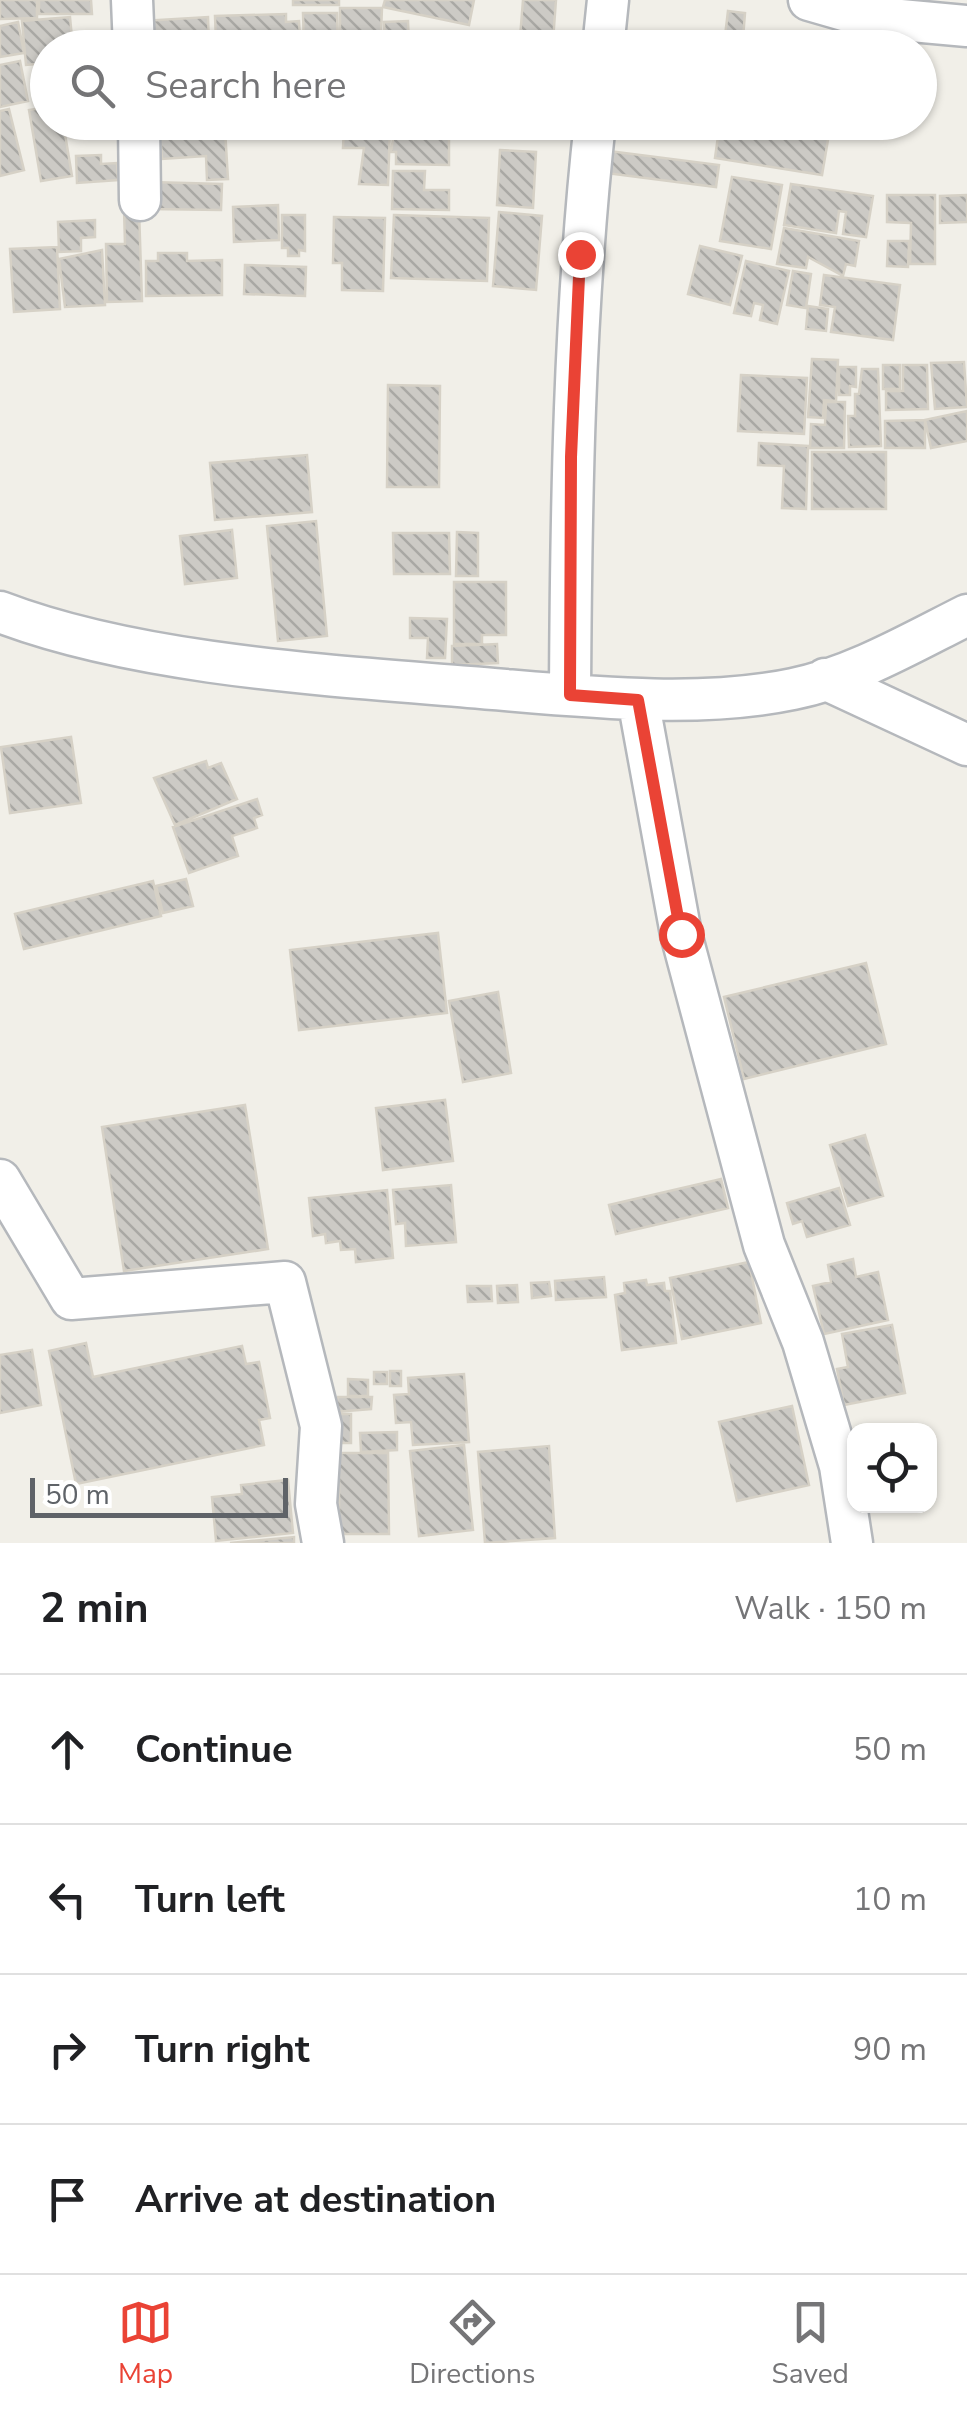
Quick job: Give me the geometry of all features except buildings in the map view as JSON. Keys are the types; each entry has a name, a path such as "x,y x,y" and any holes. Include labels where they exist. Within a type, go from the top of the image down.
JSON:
{"street":[{"path":"132,0 133,30"},
{"path":"605,30 608,0"},
{"path":"810,0 868,17 964,18"},
{"path":"140,140 140,200"},
{"path":"570,695 572,438 580,254 592,140"},
{"path":"0,612 56,632 302,672 638,700 793,689 825,679 967,615"},
{"path":"825,679 967,744"},
{"path":"638,700 681,934 764,1245 803,1342 840,1466 852,1543"},
{"path":"0,1180 71,1299 285,1282 321,1426 316,1504 323,1543"}],"route":[{"path":"580,254 571,457 570,695 638,700 681,934"}]}
